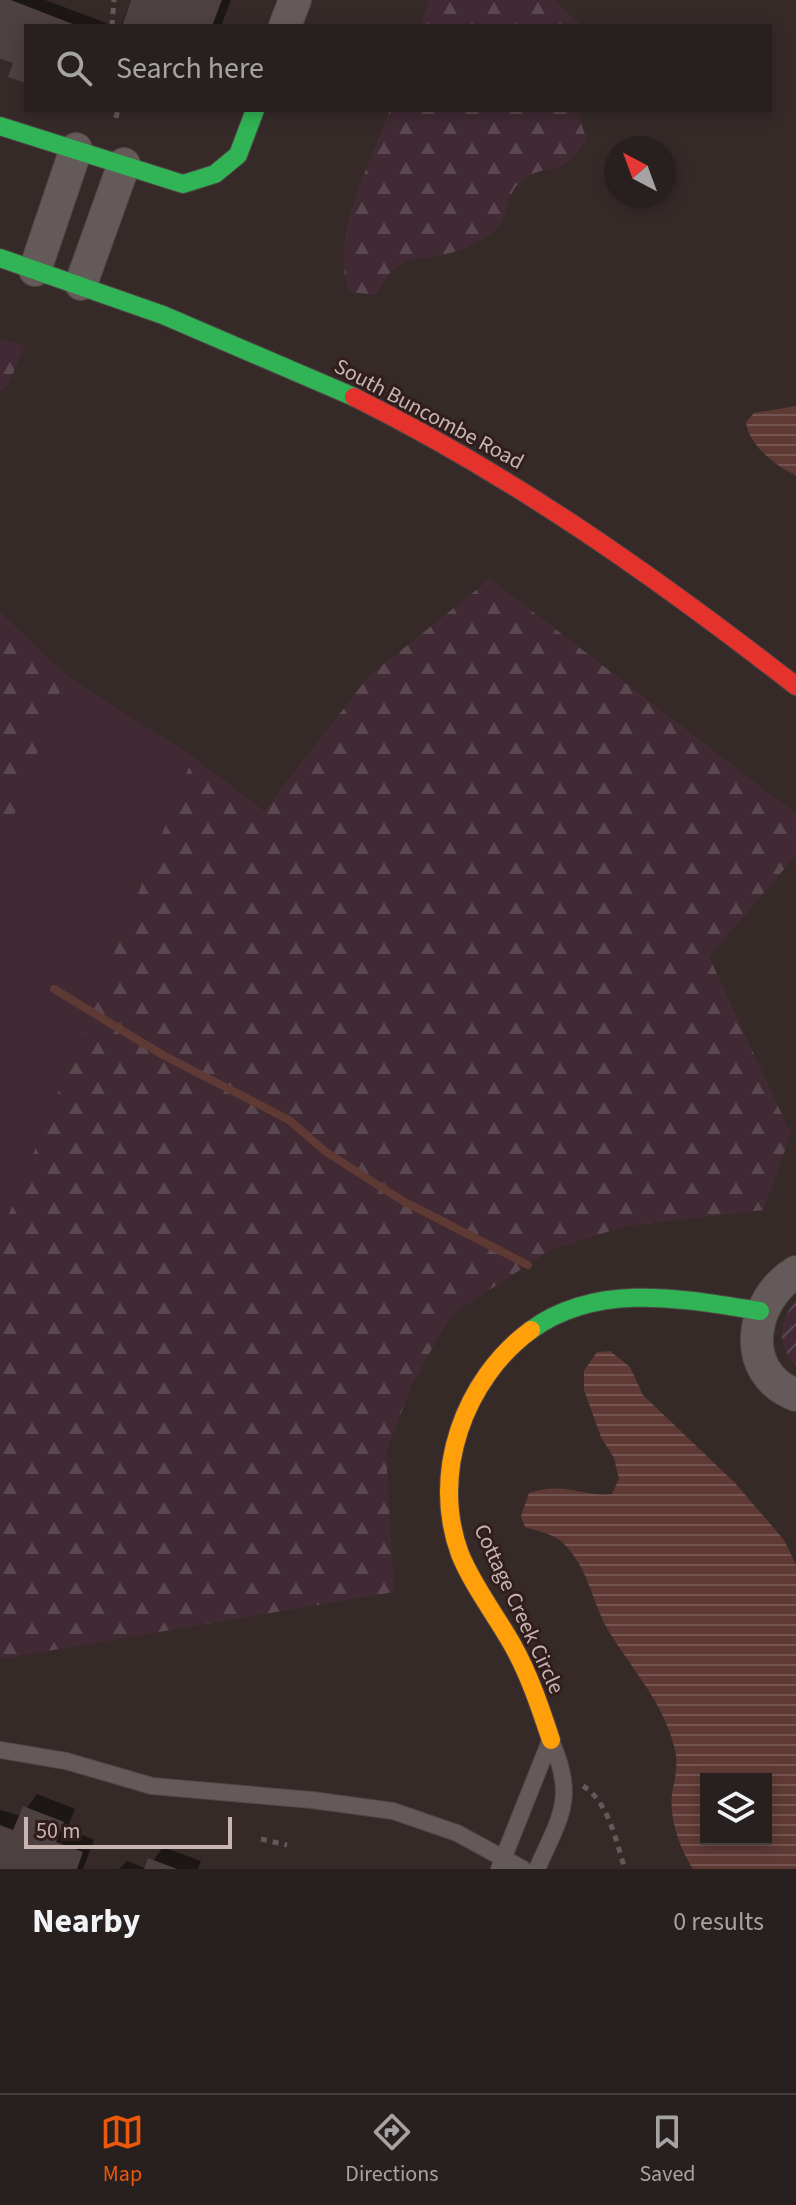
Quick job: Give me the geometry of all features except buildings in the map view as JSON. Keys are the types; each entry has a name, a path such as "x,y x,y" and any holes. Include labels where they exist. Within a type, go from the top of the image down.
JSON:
{"street":[{"path":"286,24 295,0"},
{"path":"0,126 183,184 215,174 238,155 254,112"},
{"path":"35,270 76,149"},
{"path":"81,284 124,164"},
{"name":"South Buncombe Road","path":"0,258 81,284 212,335 357,399 473,461 689,604 796,686"},
{"path":"796,1272 769,1295 760,1311 756,1334 760,1357 771,1377 796,1395"},
{"name":"Cottage Creek Circle","path":"551,1740 517,1653 491,1613 454,1538 449,1496 455,1440 473,1393 499,1358 536,1323 561,1312 654,1296 760,1311"}],"lane":[{"path":"501,1864 551,1740"},
{"path":"537,1869 563,1811 566,1775 551,1740"},
{"path":"0,1750 66,1761 152,1786 312,1800 393,1811 457,1833 501,1864 523,1869"}],"path":[{"path":"112,24 114,0"},
{"path":"116,118 118,112"},
{"path":"581,1785 593,1792 610,1822 625,1869"},
{"path":"261,1839 287,1845"}],"green space":[{"path":"430,0 554,0 580,24 421,24"},
{"path":"389,112 578,112 586,138 569,161 538,172 519,183 500,224 489,235 455,252 415,259 398,266 377,295 350,292 344,272 348,225 363,176"},
{"path":"0,338 25,346 8,385 0,391"},
{"path":"490,579 796,814 796,855 709,957 791,1134 763,1210 626,1226 552,1249 451,1315 412,1384 386,1453 394,1592 0,1659 0,1236 193,757 264,811 369,676"},
{"path":"0,612 66,675 0,853"},
{"path":"66,675 193,757 0,1236 0,853"},
{"path":"796,1301 796,1365 785,1350 782,1333 786,1317"}],"shaded area":[{"path":"796,406 796,475 764,454 752,438 746,422 754,413"},
{"path":"610,1351 630,1367 643,1395 735,1483 784,1540 796,1565 796,1869 693,1869 674,1823 672,1794 676,1758 662,1715 608,1630 572,1554 556,1538 525,1527 521,1516 529,1493 564,1489 612,1494 619,1479 614,1458 601,1437 584,1390 584,1371 597,1352"}],"waterway":[{"path":"54,989 161,1054 289,1120 326,1152 403,1201 528,1265"}],"traffic: fast":[{"path":"0,126 183,184 215,174 238,155 254,112"},
{"path":"0,258 163,315 354,397"},
{"path":"531,1330 557,1315 613,1299 672,1299 760,1311"}],"traffic: slow":[{"path":"531,1330 507,1350 487,1374 471,1401 459,1430 449,1492 452,1523 460,1554 518,1655 551,1740"}],"traffic: jam":[{"path":"354,397 527,494 637,567 796,686"}]}
